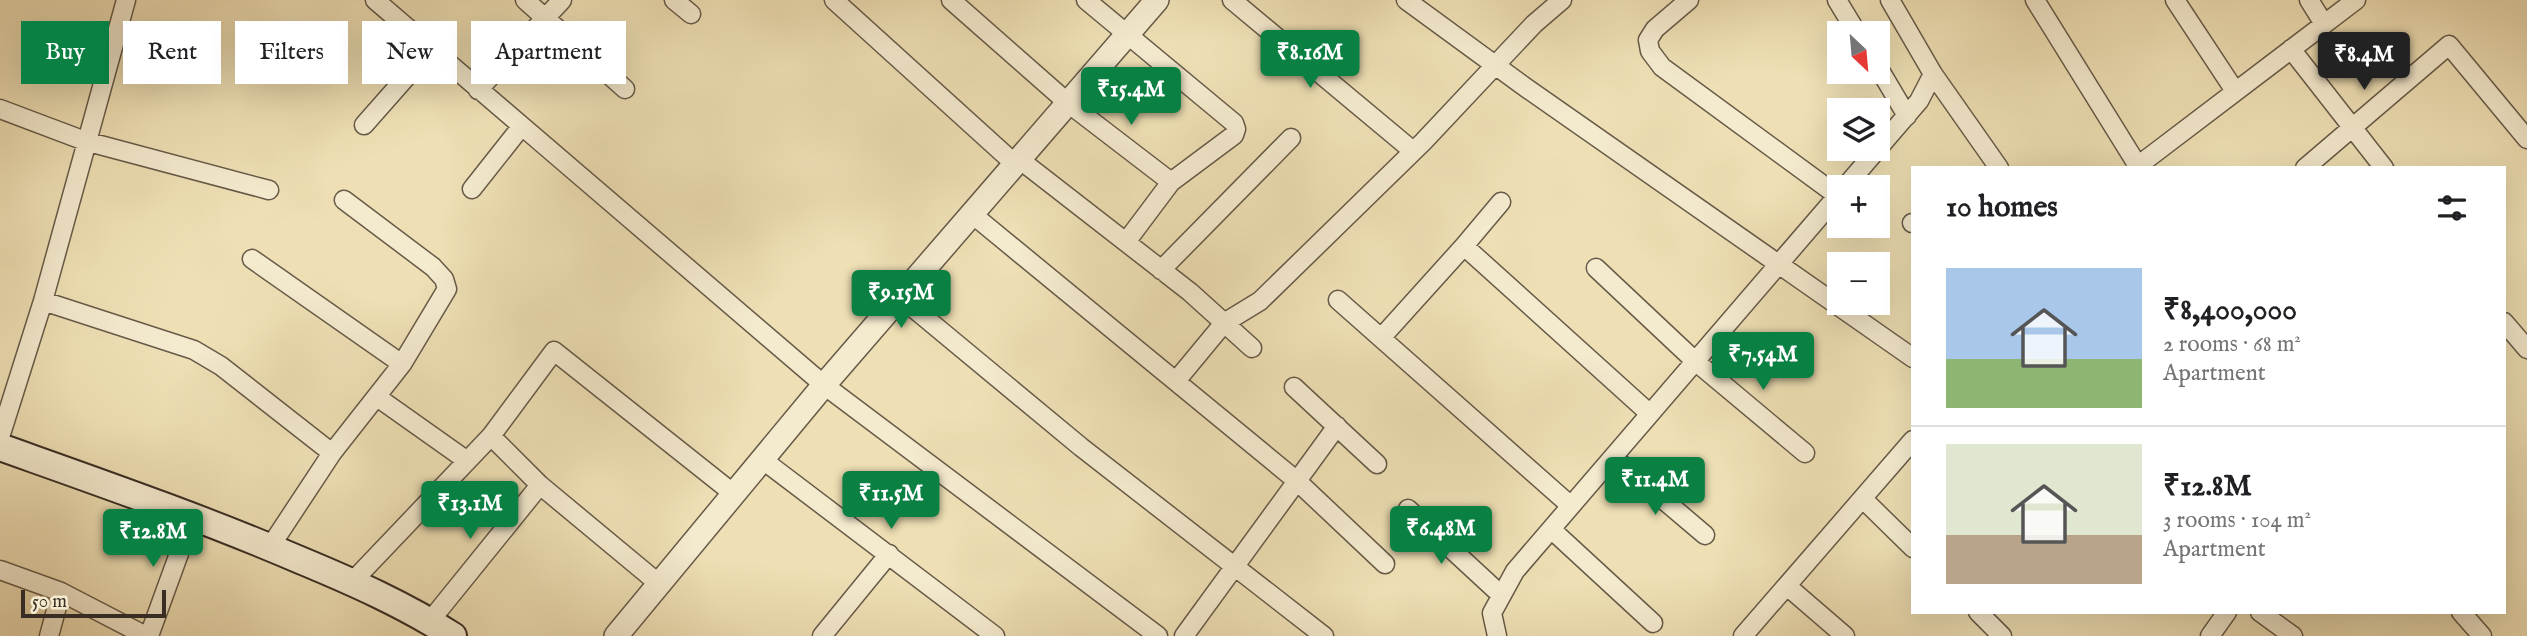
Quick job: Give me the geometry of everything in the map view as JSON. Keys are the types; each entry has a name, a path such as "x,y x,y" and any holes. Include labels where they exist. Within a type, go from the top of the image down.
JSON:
{"main road":[{"path":"0,447 193,515 270,547 352,582 430,621 453,636"}],"street":[{"path":"0,437 43,301 126,0"},
{"path":"375,0 399,21"},
{"path":"525,0 625,89"},
{"path":"478,90 562,0"},
{"path":"674,0 691,14"},
{"path":"835,0 930,90 1017,162 1161,270 1252,348"},
{"path":"951,0 1068,103 1171,182"},
{"path":"1086,0 1126,36 1234,123 1237,129 1234,135 1171,182 1126,243"},
{"path":"616,636 824,385 1157,0"},
{"path":"1232,0 1413,151"},
{"path":"1406,0 1494,65 1911,357"},
{"path":"1176,381 1224,323 1261,301 1413,151 1494,65 1562,0"},
{"path":"1689,0 1655,29 1648,40 1650,51 1662,67 1827,183"},
{"path":"1837,0 1850,21"},
{"path":"1890,0 1933,74 1998,166"},
{"path":"2035,0 2136,166"},
{"path":"2175,0 2235,91"},
{"path":"2309,0 2324,24"},
{"path":"2138,166 2356,0"},
{"path":"2307,166 2449,45 2527,139"},
{"path":"2291,49 2382,166"},
{"path":"457,72 824,385 1158,636"},
{"path":"1856,175 1919,101 1933,74"},
{"path":"364,125 400,84"},
{"path":"1888,84 1907,116"},
{"path":"0,109 85,141 269,190"},
{"path":"472,189 521,127"},
{"path":"1161,270 1291,138"},
{"path":"270,547 332,453 402,364 444,299 447,289 444,279 344,200"},
{"path":"1381,338 1501,202"},
{"path":"1497,636 1492,613 1500,594 1649,413 1827,209"},
{"path":"972,214 1297,481 1385,564"},
{"path":"1464,246 1649,413"},
{"path":"252,259 402,364"},
{"path":"1596,268 1695,361 1805,453"},
{"path":"900,297 1081,447 1324,636"},
{"path":"1338,300 1571,506"},
{"path":"43,301 194,350 221,366 332,453"},
{"path":"2527,320 2507,331 2527,349"},
{"path":"352,582 491,436 554,351 734,494"},
{"path":"1294,387 1377,464"},
{"path":"377,397 466,460"},
{"path":"1184,636 1337,426"},
{"path":"491,436 540,485 658,583"},
{"path":"1743,636 1911,442"},
{"path":"1613,457 1705,535"},
{"path":"762,460 890,554 995,636"},
{"path":"430,621 540,485"},
{"path":"1863,499 1911,546"},
{"path":"1408,509 1500,594"},
{"path":"0,570 61,592 147,636 193,515"},
{"path":"1551,530 1653,623"},
{"path":"822,636 890,554"},
{"path":"1787,586 1846,636"},
{"path":"49,636 61,592"},
{"path":"1980,614 2002,636"},
{"path":"2210,636 2226,614"},
{"path":"2263,614 2292,636"},
{"path":"2463,614 2482,636"}]}
